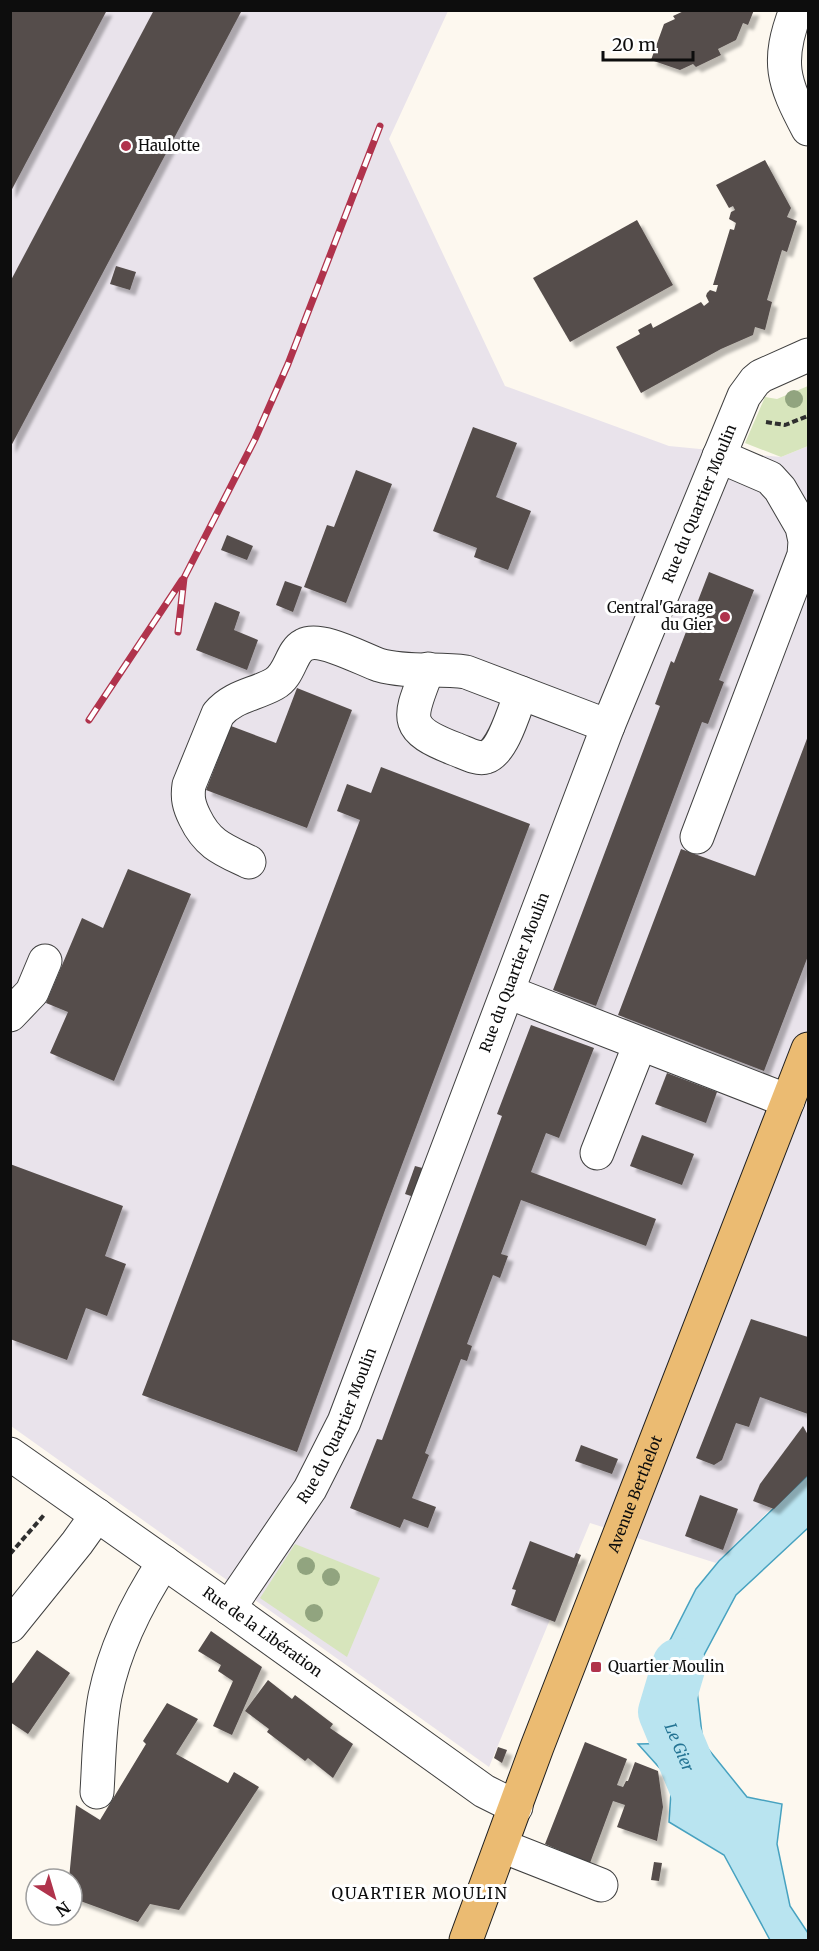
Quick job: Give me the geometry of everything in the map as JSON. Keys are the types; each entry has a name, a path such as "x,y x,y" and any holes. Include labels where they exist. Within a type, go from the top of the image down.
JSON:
{"main road":[{"name":"Avenue Berthelot","path":"465,1941 537,1747 808,1049"}],"street":[{"path":"796,10 783,53 785,77 793,100 808,129"},
{"name":"Rue du Quartier Moulin","path":"229,1608 310,1489 344,1422 608,726 744,396 761,376 808,355"},
{"path":"697,837 804,555 805,541 802,527 780,489 770,478 719,456"},
{"path":"249,862 219,848 201,831 189,807 189,786 218,714 226,705 275,684 284,677 298,650 305,644 322,644 380,665 399,669 466,672 608,726"},
{"path":"428,669 415,702 413,714 416,726 431,740 475,756 486,757 494,751 503,737 521,693"},
{"path":"10,1015 32,992 45,961"},
{"path":"508,992 788,1101"},
{"path":"597,1153 640,1044"},
{"name":"Rue de la Libération","path":"10,1454 483,1791 516,1808"},
{"path":"10,1626 78,1543 97,1515"},
{"path":"97,1792 105,1696 111,1675 130,1619 144,1591 164,1562"},
{"path":"502,1846 601,1884"}],"path":[{"path":"738,411 777,425 795,423 808,416"},
{"path":"10,1554 62,1491"}],"shaded area":[{"path":"11,11 448,11 389,139 505,386 669,446 781,457 808,446 808,1472 716,1563 590,1523 489,1767 11,1426"}],"green space":[{"path":"808,386 808,446 781,457 745,443 765,397 777,399"},
{"path":"295,1544 380,1578 347,1657 260,1598"}],"water":[{"path":"808,1475 808,1528 736,1595 695,1672 702,1734 684,1736 647,1734 651,1689 664,1652 696,1589 719,1561"},
{"path":"638,1744 705,1745 747,1797 782,1804 777,1844 790,1906 808,1933 808,1940 770,1940 724,1855 669,1822 672,1777 666,1775"}],"building":[{"path":"10,10 107,10 10,193"},
{"name":"Haulotte","path":"154,10 242,10 10,448 10,282"},
{"path":"686,10 754,10 748,25 743,23 736,40 718,49 721,55 696,67 693,64 680,70 651,60 664,24 675,19 673,16"},
{"path":"765,160 791,208 787,217 797,221 787,252 782,250 767,300 772,302 765,330 755,327 753,335 721,349 641,393 616,347 640,334 638,330 651,323 653,328 701,302 704,306 709,302 707,293 710,290 716,292 718,285 713,285 730,229 734,230 736,223 729,219 731,212 735,210 733,206 729,208 716,185"},
{"path":"637,220 673,285 570,342 533,278"},
{"path":"116,266 136,272 130,290 110,284"},
{"path":"473,427 517,443 496,497 531,511 508,570 474,557 477,548 433,531"},
{"path":"356,470 392,484 346,603 304,587 327,525 334,527"},
{"path":"227,535 253,546 247,560 221,550"},
{"path":"709,572 754,590 719,680 724,682 708,724 702,722 596,1006 553,990 660,706 655,704 671,661 674,663"},
{"path":"285,581 302,587 293,612 276,605"},
{"path":"215,602 240,612 234,630 258,640 247,670 196,650"},
{"path":"297,688 352,710 307,828 206,790 231,726 276,743"},
{"path":"808,736 808,956 764,1071 618,1015 681,849 755,876"},
{"path":"381,767 530,824 297,1452 142,1395 360,820 337,811 347,784 371,793"},
{"path":"128,869 191,894 114,1081 50,1053 68,1012 46,1003 82,918 103,928"},
{"path":"531,1025 594,1048 559,1138 546,1133 531,1172 656,1219 646,1246 521,1200 501,1254 508,1256 500,1278 493,1275 467,1344 472,1346 467,1361 461,1359 425,1453 429,1455 412,1498 436,1507 428,1528 404,1519 400,1528 350,1508 377,1439 382,1440 502,1116 497,1114"},
{"path":"667,1073 717,1092 706,1123 655,1104"},
{"path":"642,1135 694,1154 682,1185 630,1166"},
{"path":"10,1164 123,1206 105,1256 126,1264 107,1316 86,1308 67,1360 10,1339"},
{"path":"415,1166 430,1170 420,1199 405,1194"},
{"path":"751,1319 808,1337 808,1414 760,1397 749,1427 736,1423 722,1460 714,1465 696,1458"},
{"path":"803,1426 808,1435 808,1475 774,1509 753,1501 760,1484"},
{"path":"581,1445 618,1459 612,1474 575,1461"},
{"path":"700,1495 738,1509 723,1550 685,1536"},
{"path":"530,1541 574,1558 576,1553 581,1555 555,1622 511,1605 516,1590 512,1589"},
{"path":"211,1631 262,1667 232,1735 213,1726 233,1681 218,1671 221,1665 198,1651"},
{"path":"37,1650 70,1673 28,1734 10,1722 10,1682 13,1683"},
{"path":"268,1680 292,1699 295,1695 333,1724 330,1728 353,1744 333,1778 308,1758 305,1761 267,1732 269,1729 245,1711"},
{"path":"167,1703 198,1719 176,1754 228,1783 234,1772 259,1787 179,1910 150,1904 138,1922 84,1902 84,1867 70,1867 76,1805 100,1820 146,1744 143,1741"},
{"path":"585,1742 627,1759 617,1785 623,1787 628,1781 635,1762 658,1771 663,1807 657,1841 617,1827 625,1805 613,1801 590,1863 545,1844"},
{"path":"498,1747 507,1750 502,1763 494,1758"},
{"path":"654,1862 662,1863 659,1881 651,1880"}],"waterway":[{"name":"Le Gier","path":"679,1665 665,1712 701,1799 709,1811"}],"railway":[{"path":"178,632 184,578 255,439 288,364 380,126"},
{"path":"89,720 182,580"}],"place":[{"name":"Haulotte","path":"126,146"},
{"name":"Central'Garage du Gier","path":"725,617"},
{"name":"Quartier Moulin","path":"596,1667"}],"district":[{"name":"QUARTIER MOULIN","path":"420,1893"}]}
